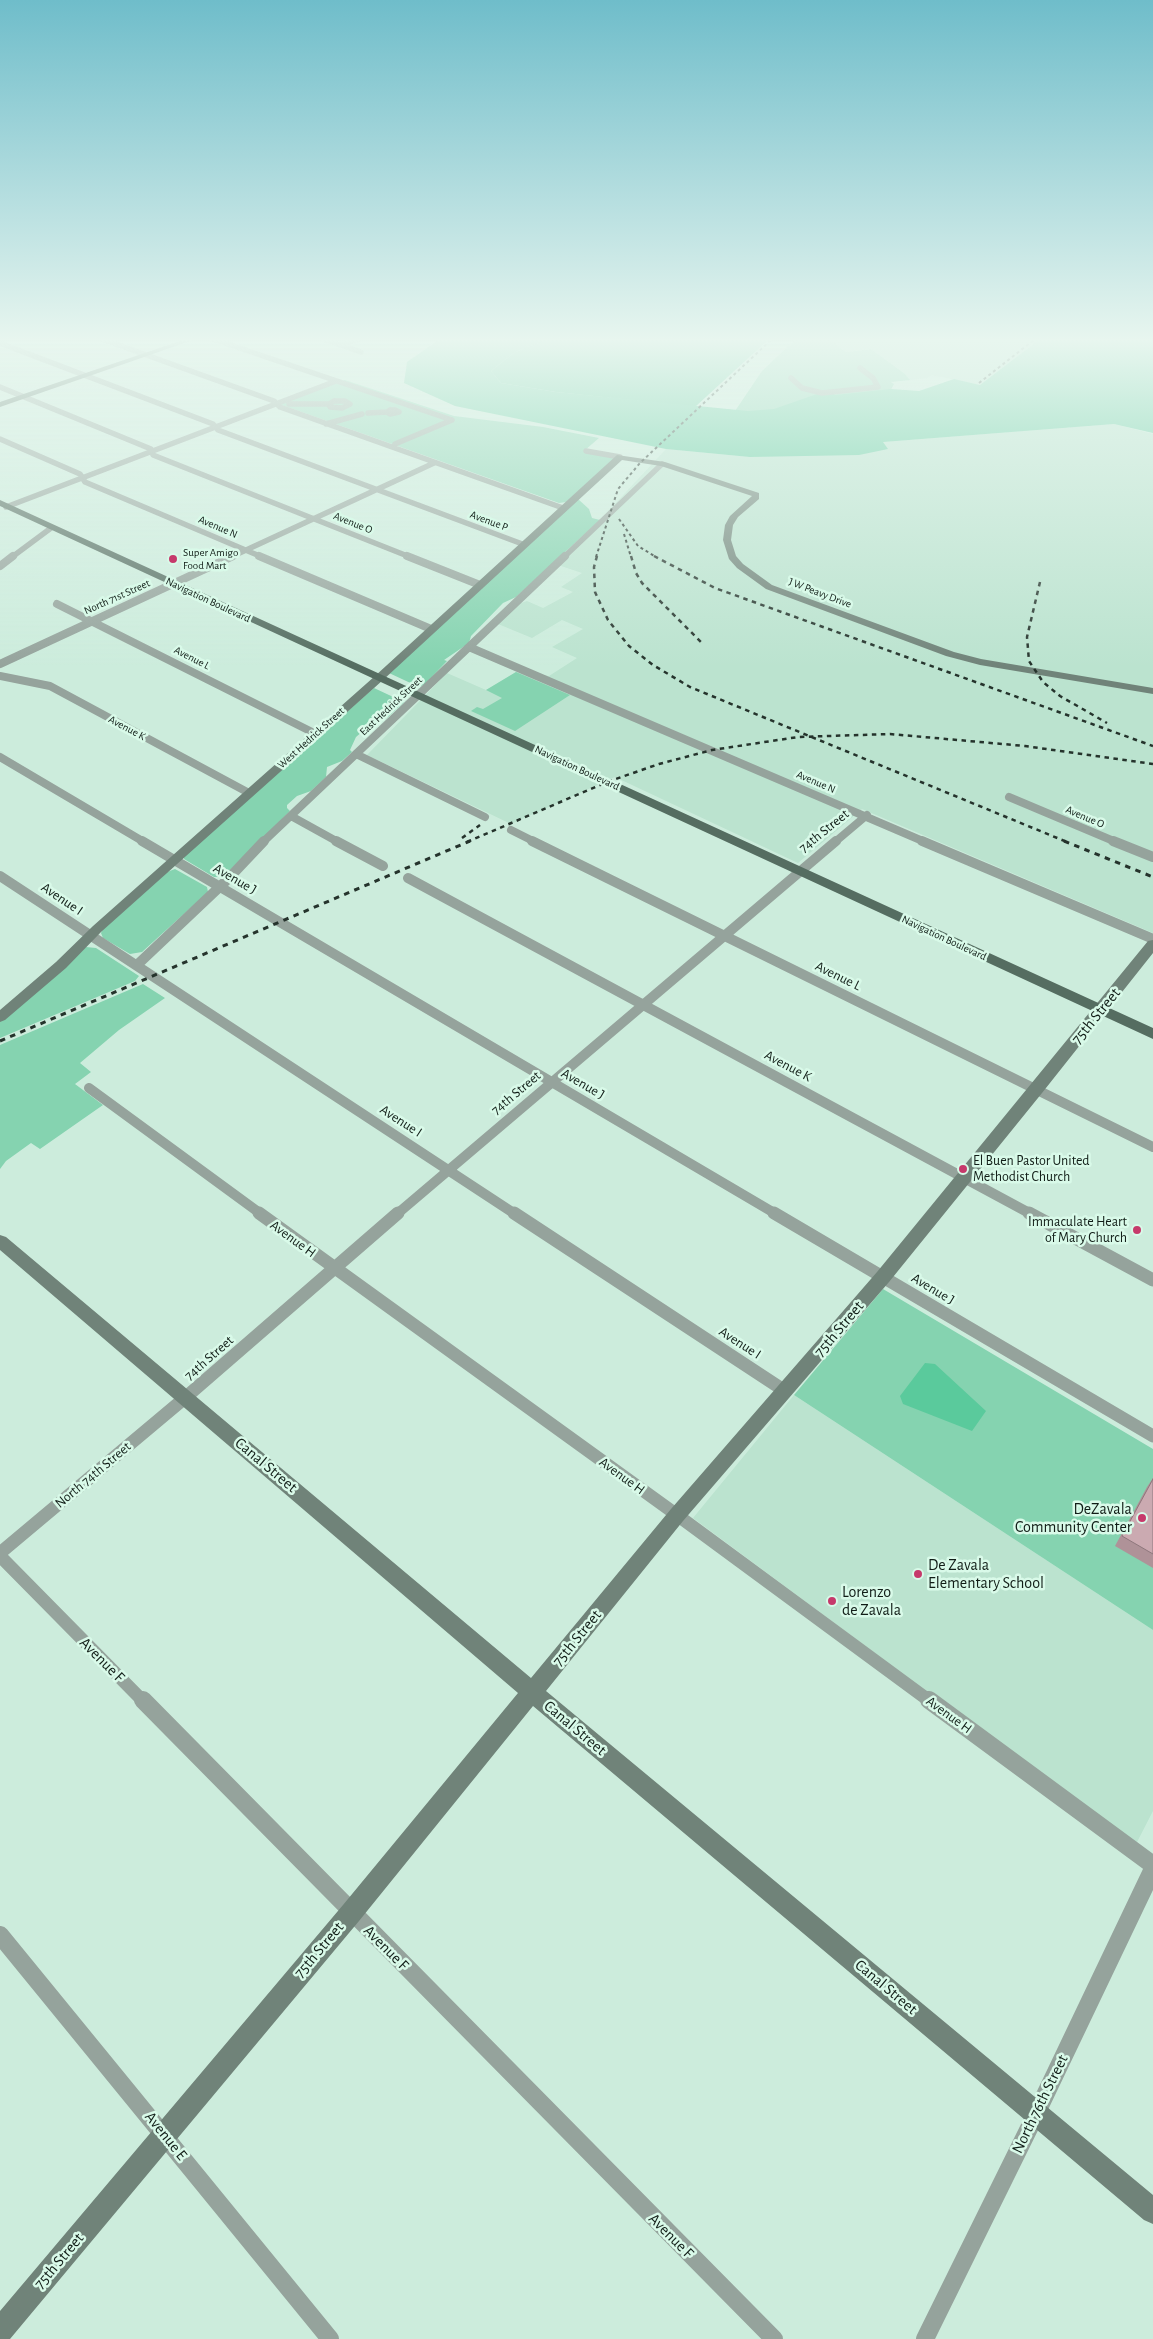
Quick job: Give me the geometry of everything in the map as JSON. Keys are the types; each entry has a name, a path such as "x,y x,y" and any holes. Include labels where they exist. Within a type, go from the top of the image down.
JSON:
{"main road":[{"name":"Navigation Boulevard","path":"3,505 1153,1034"}],"street":[{"name":"Avenue N","path":"21,448 80,474 85,482 431,629"},
{"name":"Avenue O","path":"149,448 153,454 480,585"},
{"path":"3,505 82,478 159,448"},
{"name":"Avenue P","path":"266,448 525,545"},
{"path":"393,448 563,508"},
{"name":"J W Peavy Drive","path":"586,451 662,464 756,495 734,516 729,525 726,540 732,557 740,566 769,587 950,654 980,662 1153,691"},
{"name":"West Hedrick Street","path":"0,1017 61,965 90,936 174,860 379,678 620,457"},
{"name":"North 71st Street","path":"0,664 434,463"},
{"name":"East Hedrick Street","path":"137,966 219,887 250,854 662,464"},
{"path":"0,566 51,528"},
{"name":"Avenue L","path":"57,604 316,734"},
{"name":"Avenue N","path":"469,647 867,815 1153,939"},
{"name":"Avenue K","path":"0,676 50,686 249,793"},
{"path":"356,754 485,817"},
{"name":"Avenue J","path":"0,757 1153,1436"},
{"name":"Avenue O","path":"1009,797 1153,857"},
{"name":"74th Street","path":"186,1397 448,1170 644,1006 799,871 867,815"},
{"path":"291,816 384,866"},
{"name":"Avenue L","path":"511,830 1153,1147"},
{"name":"Avenue I","path":"0,876 786,1391"},
{"name":"Avenue K","path":"408,878 1153,1280"},
{"name":"75th Street","path":"0,2332 351,1913 677,1515 883,1277 1153,944"},
{"name":"Avenue H","path":"89,1088 335,1269 677,1515 1153,1865"},
{"name":"Canal Street","path":"0,1241 532,1692 1037,2112 1153,2211"},
{"name":"North 74th Street","path":"0,1555 186,1397"},
{"name":"Avenue F","path":"0,1555 351,1913 774,2339"},
{"name":"North 76th Street","path":"925,2339 1037,2112 1153,1869"},
{"name":"Avenue E","path":"0,1935 166,2135 330,2339"}],"shaded area":[{"path":"404,448 587,448 584,451 615,458 566,502 559,503"},
{"path":"662,448 888,449 859,455 750,457"},
{"path":"1153,448 1153,933 862,809 798,863 615,777 511,824 367,755 447,673 486,690 516,672 549,676 577,658 552,647 583,629 562,620 532,638 498,624 518,604 527,601 543,608 573,592 561,587 582,573 558,565 666,449 750,457 887,449"},
{"path":"578,499 589,509 592,518 600,520 516,597 503,603 471,636 469,643 444,660 447,661 425,684 419,687 389,673"},
{"path":"516,672 570,695 515,731 471,711 477,707 483,709 502,698 486,690"},
{"path":"374,688 404,702 387,718 369,726 356,737 350,750 352,752 342,761 327,767 326,777 311,791 297,796 287,805 290,811 228,872 221,877 214,877 184,859 184,855"},
{"path":"175,869 207,887 208,892 142,952 130,954 103,938 101,933 103,929 167,872"},
{"path":"86,947 96,948 139,976 135,981 0,1038 0,1019"},
{"path":"143,984 165,998 119,1030 80,1063 91,1072 75,1084 103,1105 40,1149 31,1143 6,1161 0,1169 0,1045"},
{"path":"883,1289 1153,1449 1153,1630 794,1395"},
{"path":"925,1363 935,1364 986,1411 972,1431 903,1404 900,1396"},
{"name":"De Zavala Elementary School","path":"794,1395 1153,1630 1153,1811 1135,1846 693,1518"}],"building":[{"name":"DeZavala Community Center","path":"1153,1479 1153,1554 1122,1536"}],"railway":[{"path":"596,557 618,489 640,463 656,448"},
{"path":"619,519 638,546 656,557"},
{"path":"624,534 631,557"},
{"path":"597,556 594,567 595,592 608,620 629,646 653,665 690,687 811,737"},
{"path":"631,556 636,573 642,583 701,642"},
{"path":"654,556 715,588 1153,746"},
{"path":"1040,582 1027,637 1029,661 1043,682 1060,696 1107,723"},
{"path":"811,737 890,734 1025,746 1153,764"},
{"path":"467,842 607,782 659,764 712,750 811,737"},
{"path":"811,737 1067,842"},
{"path":"462,838 480,825"},
{"path":"0,1041 470,841"},
{"path":"1064,841 1153,877"}],"place":[{"name":"Super Amigo Food Mart","path":"173,559"},
{"name":"El Buen Pastor United Methodist Church","path":"963,1169"},
{"name":"Immaculate Heart of Mary Church","path":"1137,1230"},
{"name":"DeZavala Community Center","path":"1142,1518"},
{"name":"De Zavala Elementary School","path":"918,1574"},
{"name":"Lorenzo de Zavala","path":"832,1601"}]}
